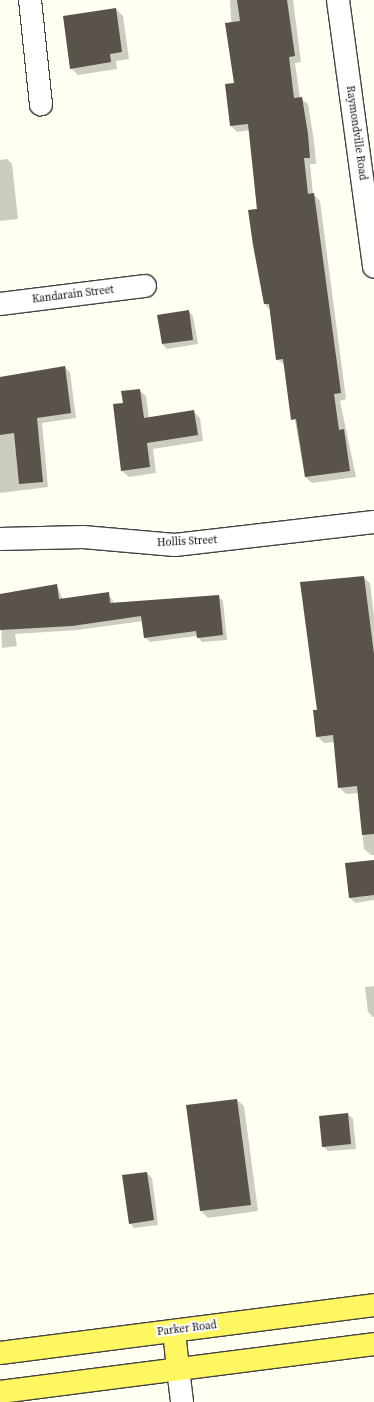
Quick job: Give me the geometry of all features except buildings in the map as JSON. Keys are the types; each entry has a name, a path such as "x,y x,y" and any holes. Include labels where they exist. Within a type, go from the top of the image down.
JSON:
{"main road":[{"name":"Parker Road","path":"0,1353 374,1305"},
{"path":"174,1331 178,1369"},
{"path":"0,1392 374,1344"}],"street":[{"path":"30,0 41,104"},
{"name":"Raymondville Road","path":"338,0 374,266"},
{"name":"Kandarain Street","path":"0,304 145,286"},
{"name":"Hollis Street","path":"0,539 83,536 175,545 374,522"},
{"path":"178,1369 182,1402"}]}
